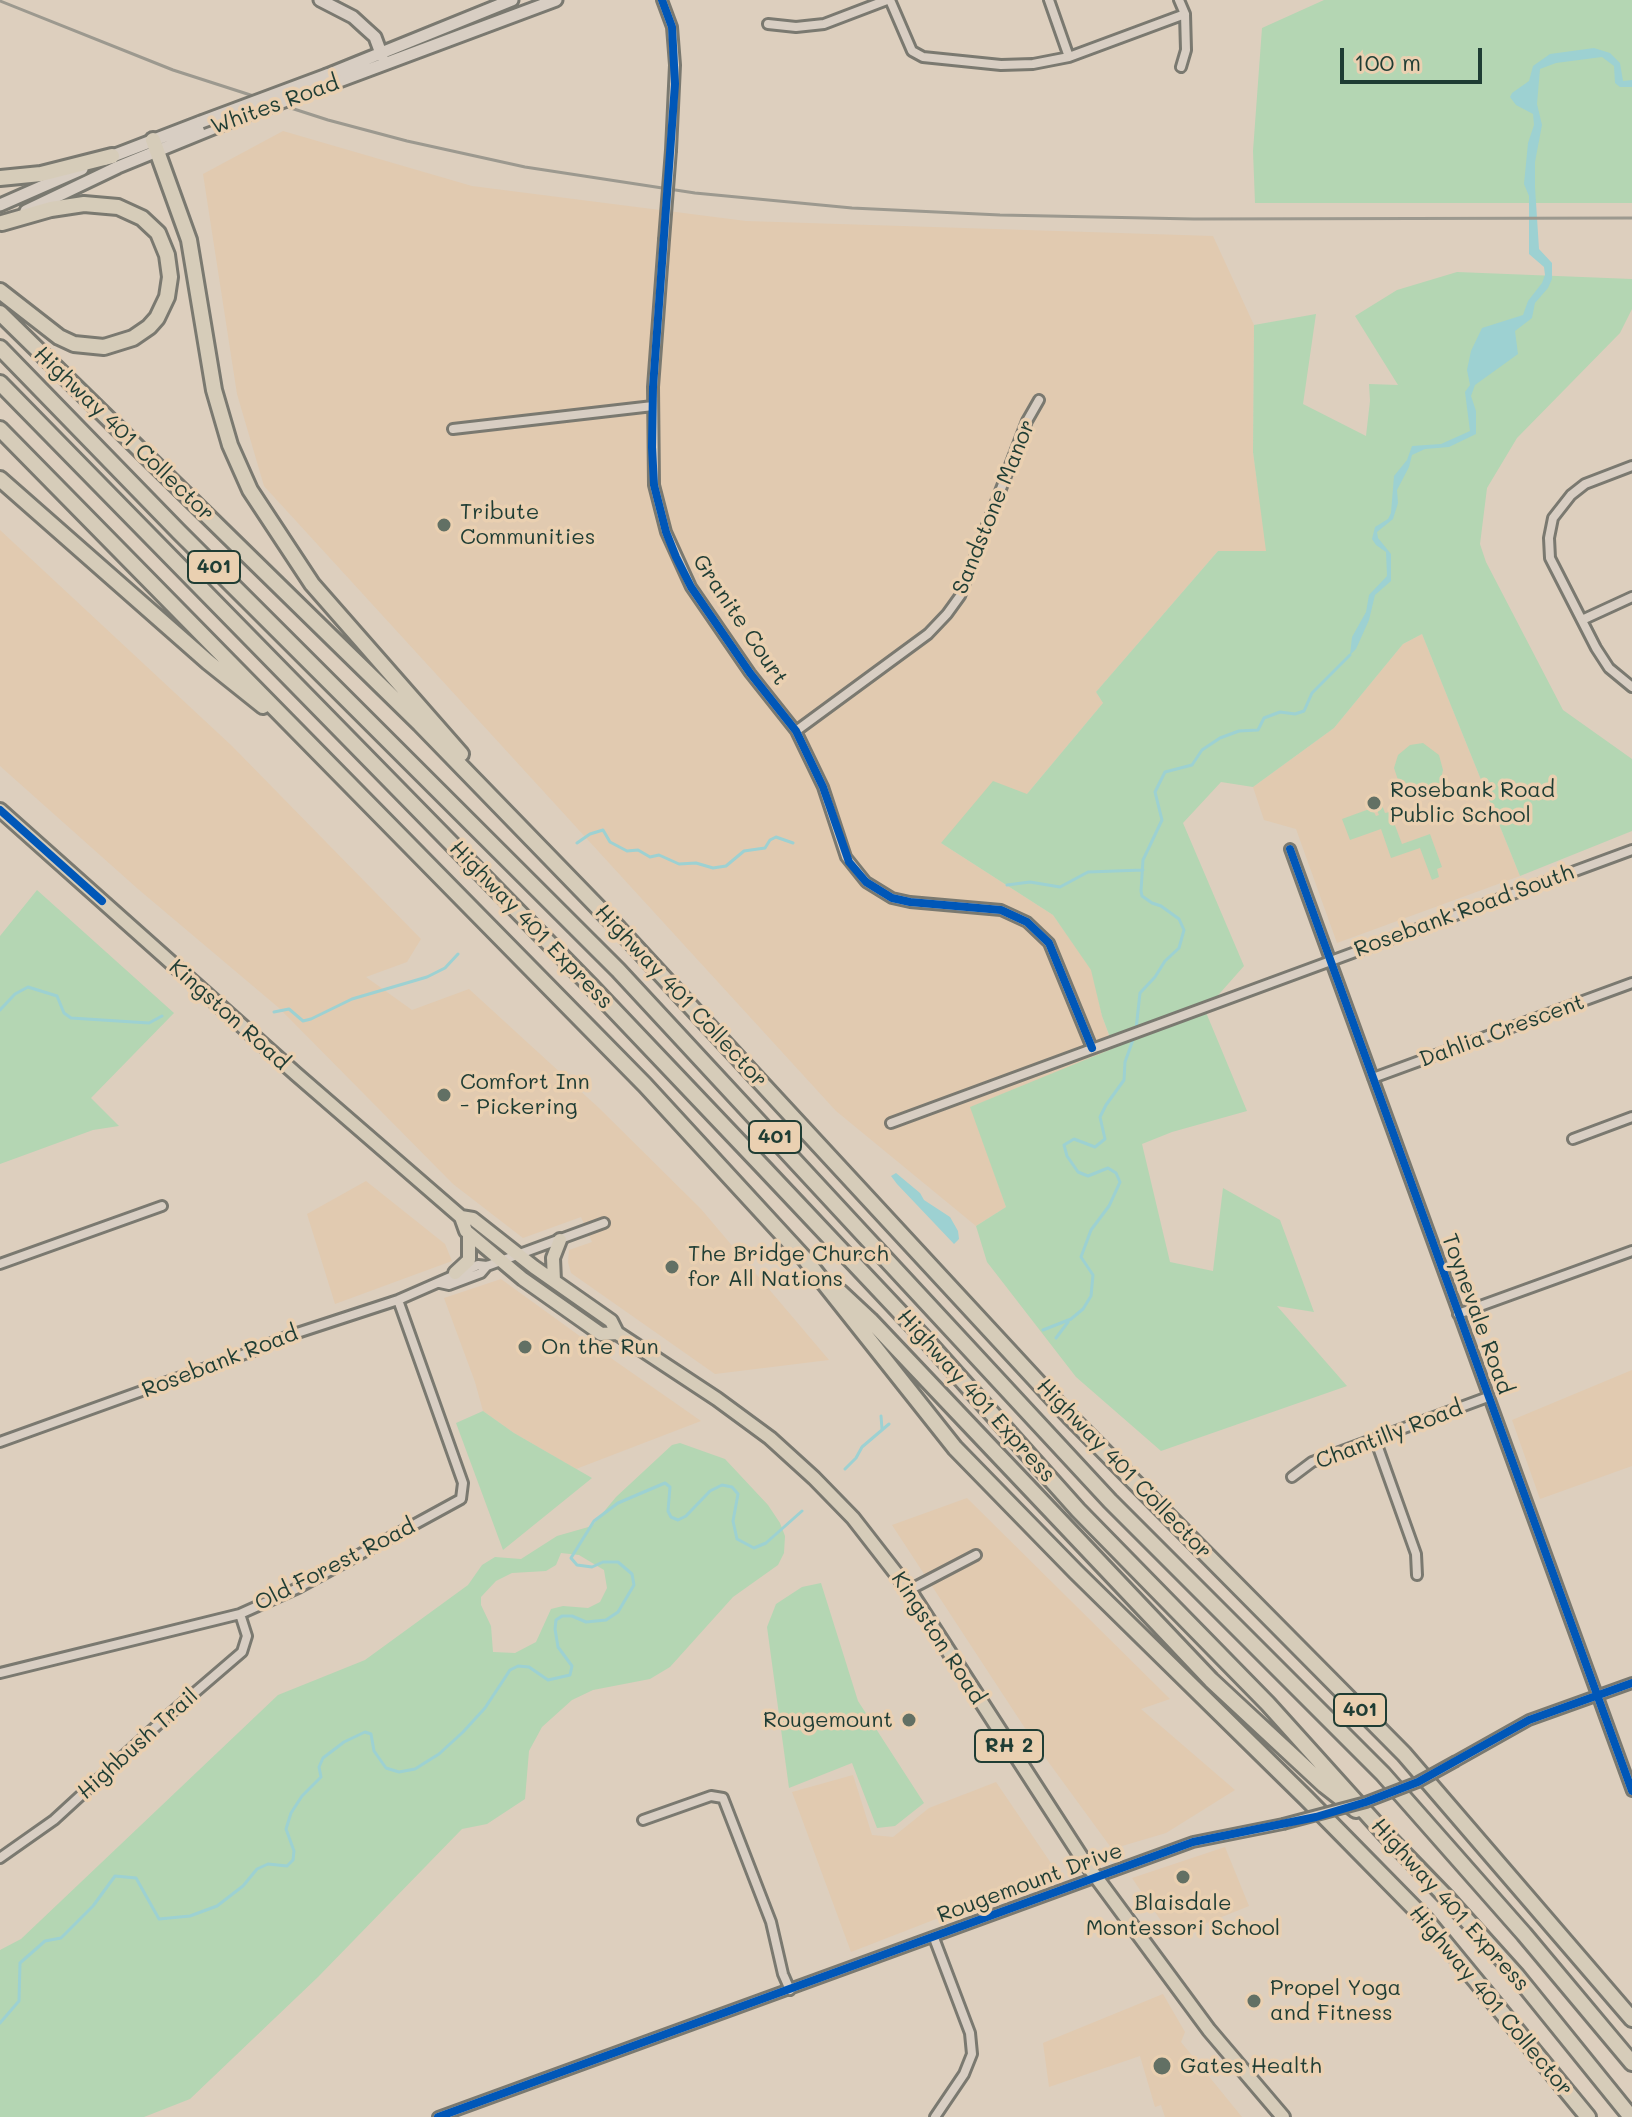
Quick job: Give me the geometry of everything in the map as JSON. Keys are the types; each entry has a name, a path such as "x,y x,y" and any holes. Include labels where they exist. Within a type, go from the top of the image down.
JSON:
{"highway":[{"path":"154,145 189,240 214,390 230,445 250,490 312,584 429,716 528,835"},
{"path":"0,178 41,174 112,156"},
{"path":"0,291 59,337 74,344 104,347 133,338 149,327 167,297 170,277 167,255 158,233 142,218 118,207 84,204 51,209 1,223"},
{"name":"Highway 401 Collector","path":"0,313 420,724 528,835 754,1074 1070,1417 1404,1754 1632,2019"},
{"name":"Highway 401 Express","path":"0,348 179,532 618,970 1110,1501 1383,1774 1632,2063"},
{"name":"Highway 401 Express","path":"0,383 591,986 927,1341 1078,1510 1268,1704 1517,1976 1631,2117"},
{"name":"Highway 401 Collector","path":"0,429 634,1074 805,1259 955,1448 1426,1920 1588,2117"},
{"path":"0,479 208,662 314,748"},
{"path":"805,1259 870,1320 1211,1680 1324,1785 1385,1834"}],"main road":[{"path":"320,0 353,17 375,37 384,64"},
{"name":"Whites Road","path":"0,205 112,156 154,145 207,125 380,51 512,0"},
{"name":"Whites Road","path":"207,125 339,81 556,0"},
{"name":"Whites Road","path":"1,223 154,145"},
{"name":"Kingston Road","path":"0,810 461,1217 469,1234 494,1263 601,1334 617,1333"},
{"name":"Kingston Road","path":"461,1217 473,1219 517,1255 611,1321 617,1333 770,1438 853,1518 909,1590 1096,1877 1209,2030 1283,2117"},
{"path":"455,1273 469,1260 469,1234"},
{"path":"554,1281 553,1258 560,1240"}],"street":[{"name":"Granite Court","path":"662,0 672,27 675,65 653,406 654,485 676,557 691,587 750,673 796,731 823,787 846,857 866,882 892,898 1001,910 1027,922 1049,943 1092,1048"},
{"path":"768,24 796,27 824,24 888,0 912,51 923,57 1001,65 1033,64 1069,57 1185,14"},
{"path":"1049,0 1069,57"},
{"path":"1179,0 1185,14 1186,50 1181,67"},
{"name":"Sandstone Manor","path":"796,731 928,634 947,614 960,596 1027,421 1039,400"},
{"path":"453,429 653,406"},
{"path":"1632,466 1585,484 1571,495 1553,518 1549,538 1550,558 1582,620 1609,668 1632,687"},
{"path":"1582,620 1632,597"},
{"name":"Toynevale Road","path":"1290,849 1632,1791"},
{"name":"Rosebank Road South","path":"891,1123 1632,850"},
{"name":"Dahlia Crescent","path":"1373,1078 1632,983"},
{"path":"1573,1139 1632,1117"},
{"path":"0,1264 162,1206"},
{"name":"Rosebank Road","path":"0,1442 291,1335 398,1300 440,1283 455,1273 494,1263 604,1223"},
{"path":"1458,1314 1632,1251"},
{"name":"Rosebank Road","path":"440,1283 449,1285 471,1277 494,1263"},
{"name":"Old Forest Road","path":"0,1673 240,1614 298,1588 461,1499 463,1483 398,1300"},
{"name":"Chantilly Road","path":"1292,1477 1312,1462 1488,1397"},
{"path":"1375,1439 1416,1554 1417,1575"},
{"path":"909,1590 976,1555"},
{"name":"Highbush Trail","path":"0,1858 54,1820 242,1652 247,1636 240,1614"},
{"name":"Rougemount Drive","path":"438,2117 1193,1842 1283,1824 1378,1798 1418,1782 1529,1720 1632,1683"},
{"path":"643,1820 711,1796 723,1798 771,1922 783,1974 790,1990"},
{"path":"934,1938 970,2033 972,2054 964,2074 935,2117"}],"shaded area":[{"path":"283,131 472,186 746,221 1213,236 1254,325 1253,452 1267,551 1218,551 1096,692 1103,703 1027,794 941,843 1053,915 1092,970 1102,1016 1114,1049 971,1107 1006,1207 976,1226 836,1111 264,486 237,394 203,174"},
{"path":"0,530 232,746 421,939 407,962 366,977 412,1010 469,989 599,1108 701,1209 829,1360 715,1374 571,1273 569,1250 592,1242 581,1217 523,1238 453,1184 279,1008 138,889 0,766"},
{"name":"Rosebank Road Public School","path":"1422,634 1520,876 1337,943 1296,829 1264,820 1253,787 1334,728 1403,644"},
{"path":"366,1181 445,1244 452,1261 335,1304 307,1214"},
{"path":"501,1279 701,1421 576,1469 483,1411 444,1298"},
{"path":"1632,1370 1632,1466 1540,1499 1512,1420"},
{"path":"967,1498 1170,1699 1141,1709 1235,1790 1166,1833 1112,1849 1036,1745 892,1525"},
{"path":"853,1775 872,1835 893,1837 929,1808 996,1782 1057,1872 851,1952 792,1792"},
{"path":"1225,1847 1249,1906 1172,1937 1132,1878"},
{"path":"1163,1994 1185,2032 1181,2042 1242,2117 1165,2117 1161,2105 1155,2107 1140,2056 1049,2087 1043,2043"}],"green space":[{"path":"1324,0 1632,0 1632,203 1255,203 1253,151 1262,28"},
{"path":"1457,272 1632,279 1632,309 1620,333 1517,438 1487,488 1480,544 1486,562 1563,710 1632,759 1632,831 1520,876 1422,634 1403,644 1334,728 1253,787 1221,782 1183,823 1244,966 1205,1010 1247,1111 1172,1132 1142,1144 1170,1262 1213,1271 1223,1188 1280,1220 1314,1312 1277,1306 1347,1386 1161,1451 1076,1377 987,1262 976,1226 1006,1207 970,1107 1114,1048 1102,1016 1091,970 1053,915 941,843 993,781 1027,794 1103,703 1096,692 1218,551 1266,551 1253,452 1254,325 1316,314 1303,404 1366,436 1369,384 1398,385 1355,316 1397,290"},
{"path":"1423,743 1439,755 1443,770 1440,783 1409,798 1403,795 1394,768 1398,755 1410,745"},
{"path":"1382,805 1385,813 1390,812 1402,844 1430,834 1442,867 1437,869 1439,877 1432,880 1420,848 1391,858 1381,829 1350,840 1342,819 1372,808 1376,816 1379,815 1376,808"},
{"path":"37,890 174,1013 91,1098 119,1126 93,1130 0,1164 0,936"},
{"path":"483,1411 514,1433 592,1478 503,1550 456,1423"},
{"path":"680,1443 725,1459 768,1505 785,1536 784,1553 778,1565 733,1597 670,1667 650,1679 593,1690 572,1700 542,1727 529,1751 525,1799 487,1824 462,1829 318,1977 190,2099 144,2117 0,2117 0,1950 21,1939 278,1695 365,1660 468,1585 482,1565 495,1557 521,1559 557,1536 592,1526 616,1497 672,1445","holes":["561,1553 579,1555 604,1570 607,1588 600,1602 588,1608 563,1606 551,1609 536,1642 515,1653 493,1652 491,1626 481,1605 481,1597 496,1581 512,1573 546,1571 556,1565"]},
{"path":"821,1583 858,1701 924,1803 895,1826 877,1828 852,1763 789,1788 767,1627 776,1604 802,1587"}],"water":[{"path":"1594,48 1610,53 1620,63 1623,81 1632,80 1632,87 1620,87 1615,83 1614,66 1602,57 1556,63 1540,69 1537,104 1542,125 1535,162 1535,187 1539,249 1552,263 1552,279 1535,303 1532,318 1515,331 1518,354 1475,385 1471,396 1476,411 1476,434 1449,447 1425,449 1412,455 1397,490 1398,503 1393,519 1377,532 1391,554 1391,581 1375,595 1369,620 1356,649 1350,655 1352,637 1366,612 1369,595 1387,576 1386,552 1372,539 1375,527 1388,519 1391,513 1394,476 1407,460 1412,446 1441,444 1470,431 1465,392 1470,385 1467,370 1471,351 1482,328 1523,315 1545,275 1544,267 1529,254 1529,196 1524,184 1533,114 1516,105 1510,97 1529,81 1533,66 1550,54"},
{"path":"896,1173 924,1200 950,1217 958,1231 959,1239 954,1244 897,1184 891,1176"}],"waterway":[{"path":"1136,1029 1140,993 1179,948 1184,930 1179,919 1142,896 1141,891 1143,860 1162,820 1155,792 1165,772 1192,765 1202,750 1220,738 1239,731 1258,730 1264,718 1280,712 1295,714 1304,711 1312,693 1350,655"},
{"path":"577,843 603,830 610,842 627,851 638,850 650,857 659,855 679,864 696,863 713,868 726,866 744,851 765,848 776,837 793,843"},
{"path":"1007,885 1030,882 1060,887 1088,872 1143,870"},
{"path":"274,1012 289,1009 303,1021 311,1019 352,999 427,977 445,968 458,954"},
{"path":"0,1010 15,994 28,987 57,996 64,1013 71,1018 149,1023 162,1016"},
{"path":"1043,1330 1071,1319 1083,1309 1091,1296 1093,1275 1081,1257 1091,1230 1109,1206 1120,1182 1116,1173 1108,1168 1088,1176 1078,1172 1067,1156 1064,1145 1074,1139 1095,1147 1105,1139 1100,1117 1124,1080 1125,1062 1134,1037"},
{"path":"1056,1338 1068,1322"},
{"path":"881,1416 882,1429"},
{"path":"845,1469 862,1447 889,1424"},
{"path":"0,2023 19,2001 20,1963 45,1941 61,1938 93,1906 115,1876 136,1878 159,1919 190,1916 217,1906 243,1886 257,1869 268,1864 287,1866 293,1860 294,1851 286,1829 291,1813 302,1796 321,1777 319,1767 323,1758 344,1742 365,1732 371,1734 374,1751 386,1768 399,1772 415,1769 439,1754 463,1732 485,1708 510,1670 518,1666 529,1667 548,1680 570,1675 572,1666 558,1647 556,1620 562,1616 572,1616 586,1622 606,1620 618,1612 634,1585 632,1574 618,1562 603,1562 592,1567 577,1565 571,1558 594,1521 618,1503 665,1483 670,1487 668,1511 671,1517 678,1520 686,1516 710,1491 722,1485 732,1487 738,1494 733,1521 737,1539 754,1548 766,1543 802,1511"}],"railway":[{"path":"0,1 173,70 328,120 525,167 695,193 852,208 1000,215 1194,219 1632,218"}],"cycle path":[{"path":"662,0 672,27 675,84 653,387 652,447 654,485 676,557 691,587 750,673 796,731 823,787 849,862 866,882 892,898 1001,910 1027,922 1049,943 1092,1048"},
{"path":"0,810 102,901"},
{"path":"1290,849 1632,1791"},
{"path":"438,2117 1193,1842 1316,1817 1366,1802 1418,1782 1529,1720 1632,1683"}],"place":[{"name":"Tribute Communities","path":"444,525"},
{"name":"Rosebank Road Public School","path":"1374,803"},
{"name":"Comfort Inn - Pickering","path":"444,1095"},
{"name":"The Bridge Church for All Nations","path":"672,1267"},
{"name":"On the Run","path":"525,1347"},
{"name":"Rougemount","path":"909,1720"},
{"name":"Blaisdale Montessori School","path":"1183,1877"},
{"name":"Propel Yoga and Fitness","path":"1254,2001"},
{"name":"Gates Health","path":"1162,2066"}]}
